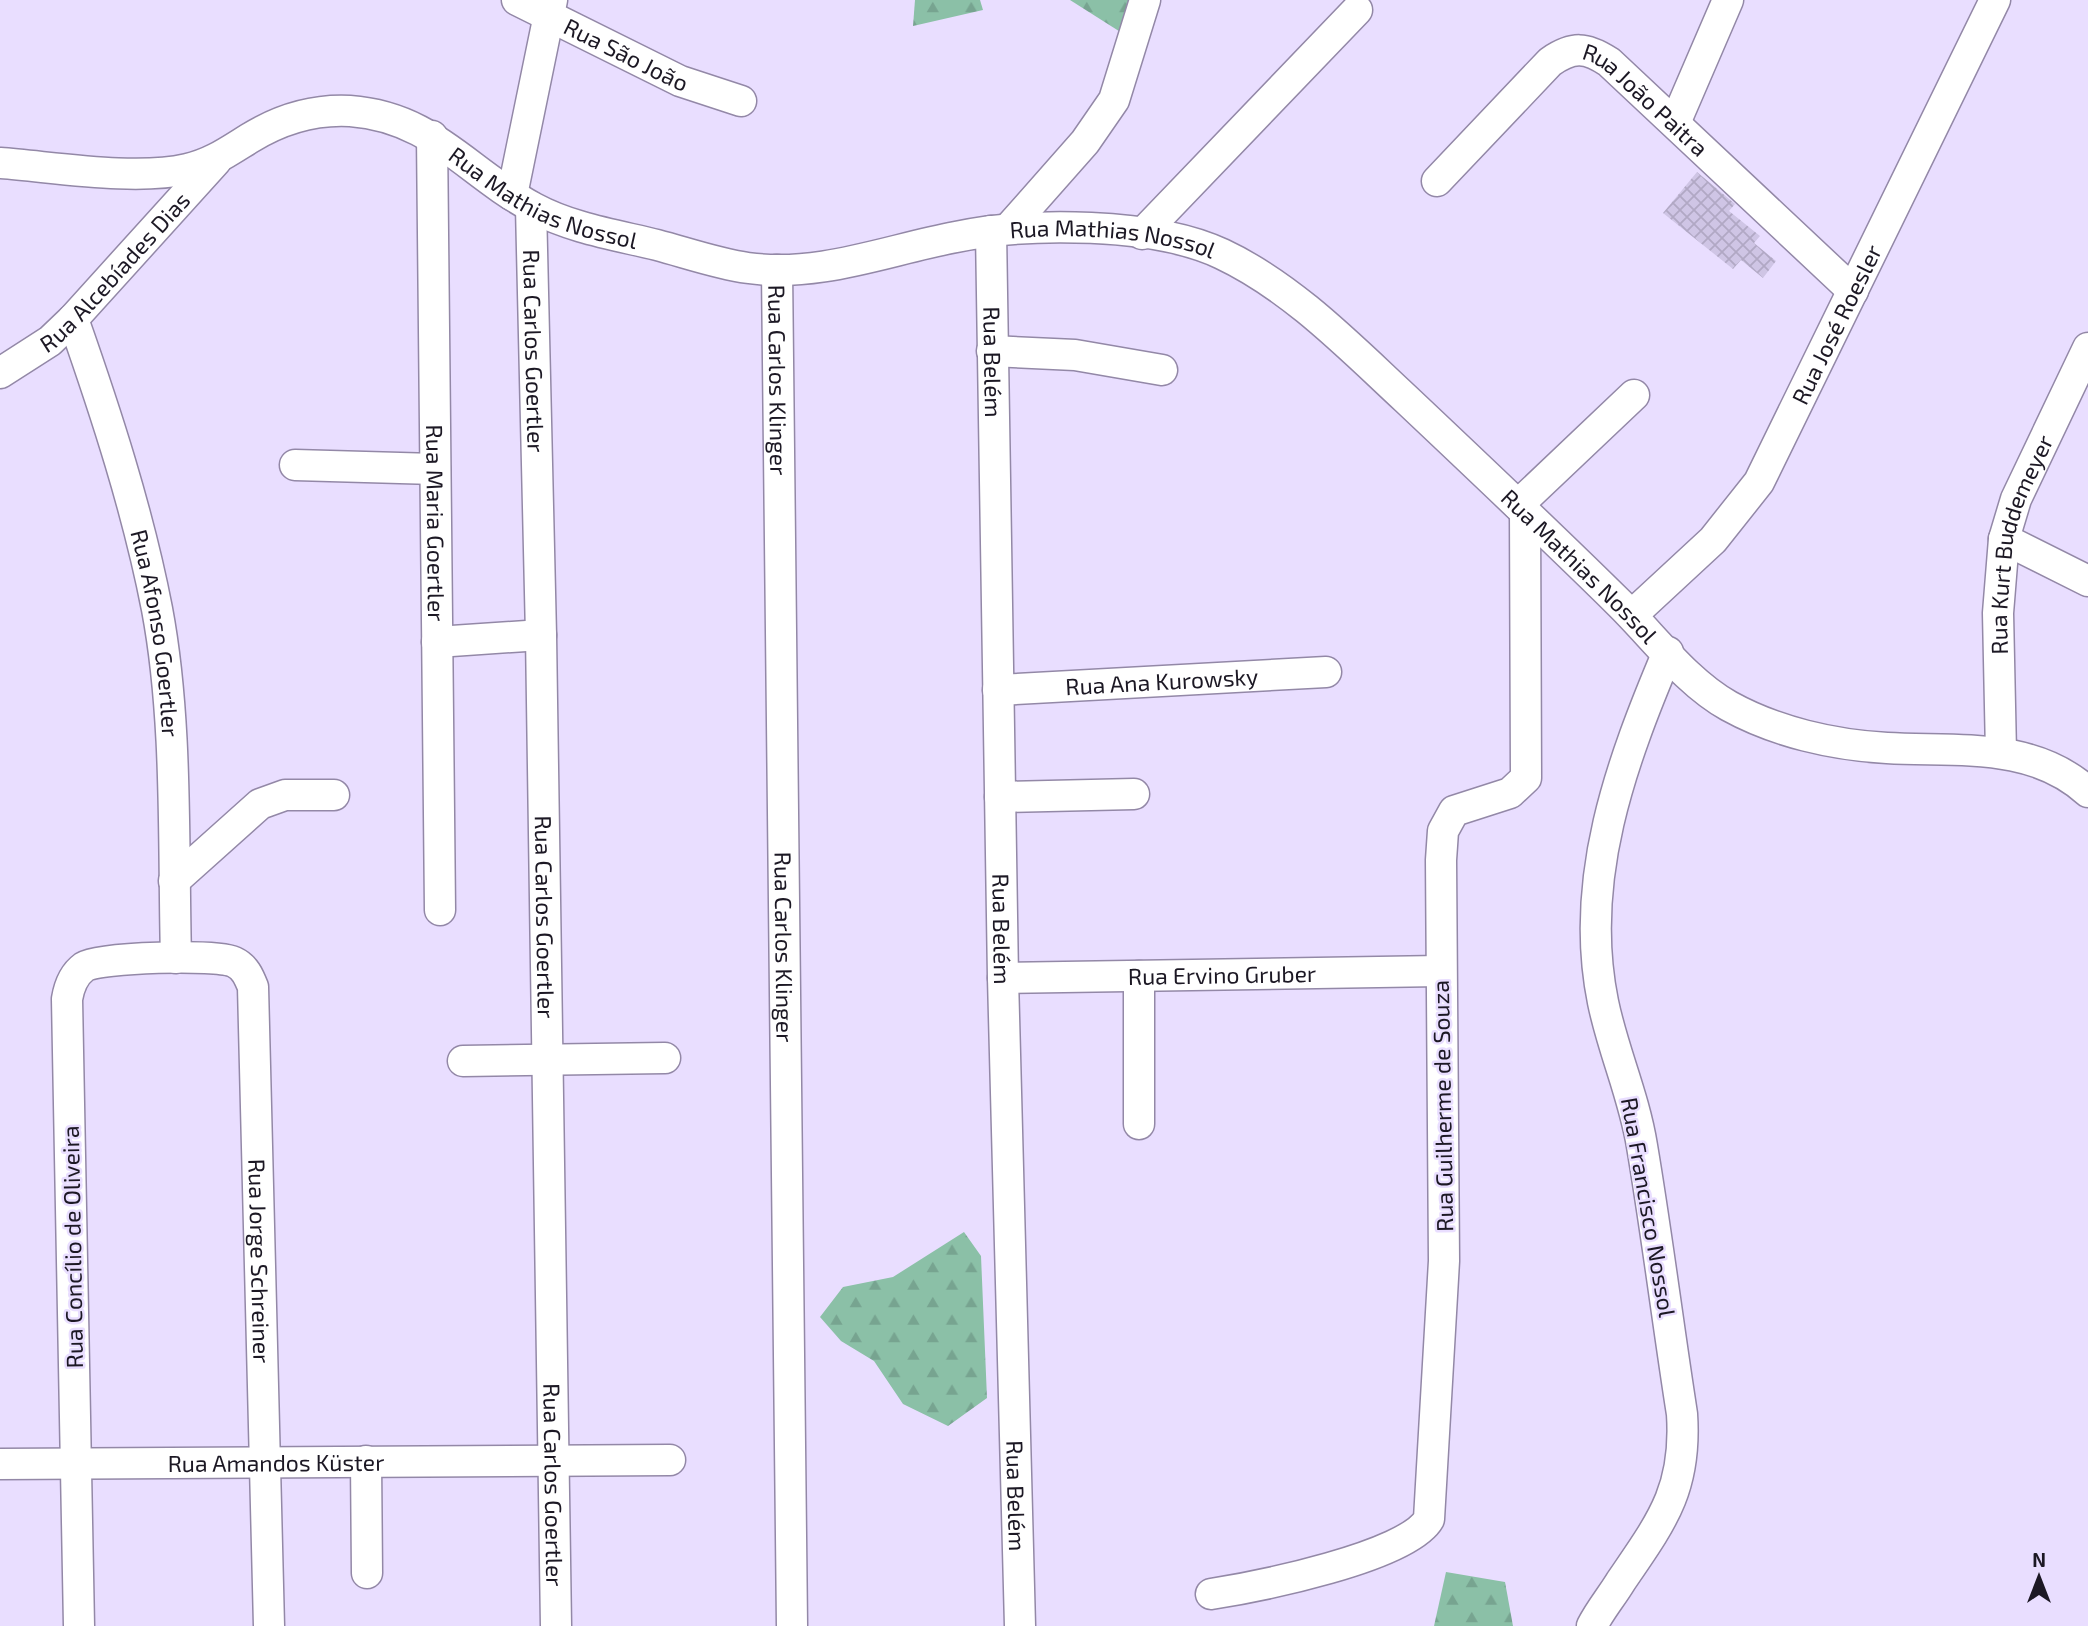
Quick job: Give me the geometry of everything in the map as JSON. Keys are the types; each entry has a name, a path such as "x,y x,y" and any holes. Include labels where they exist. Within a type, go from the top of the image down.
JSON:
{"street":[{"name":"Rua São João","path":"517,0 551,8 680,81 741,101"},
{"path":"1000,230 1085,142 1108,111 1123,75 1145,0"},
{"path":"1675,123 1728,0"},
{"name":"Rua José Roesler","path":"1632,615 1713,540 1746,502 1759,482 1995,0"},
{"name":"Rua Carlos Goertler","path":"551,8 522,201 541,635 556,1626"},
{"path":"1142,234 1357,10"},
{"name":"Rua João Paitra","path":"1437,181 1550,62 1564,52 1579,48 1593,52 1609,62 1853,291"},
{"name":"Rua Mathias Nossol","path":"0,163 154,173 190,169 217,159 268,127 299,115 325,111 385,116 432,136 522,201 570,223 747,268 777,270 826,267 1000,230 1076,228 1142,234 1195,243 1221,253 1283,292 1356,352 1522,507 1714,697 1754,719 1783,729 1851,745 2001,753 2057,770 2088,792"},
{"name":"Rua Maria Goertler","path":"432,136 439,910"},
{"name":"Rua Alcebíades Dias","path":"0,373 43,346 73,319 217,159"},
{"name":"Rua Belém","path":"1000,230 992,351 1003,978 1020,1626"},
{"name":"Rua Carlos Klinger","path":"777,270 792,1626"},
{"name":"Rua Afonso Goertler","path":"73,319 100,394 157,610 168,694 176,958"},
{"name":"Rua Kurt Buddemeyer","path":"2001,753 1998,613 2004,539 2016,499 2088,348"},
{"path":"992,351 1075,355 1162,370"},
{"path":"1522,507 1634,395"},
{"path":"295,465 435,469"},
{"name":"Rua Guilherme de Souza","path":"1211,1594 1264,1586 1314,1573 1415,1535 1429,1519 1444,1262 1441,860 1445,822 1461,807 1510,793 1520,787 1526,778 1522,507"},
{"path":"2004,539 2088,582"},
{"path":"437,642 541,635"},
{"name":"Rua Francisco Nossol","path":"1592,1626 1661,1519 1680,1475 1683,1455 1682,1414 1642,1145 1629,1088 1603,1003 1596,941 1599,888 1614,795 1636,728 1668,652"},
{"name":"Rua Ana Kurowsky","path":"998,690 1326,672"},
{"path":"1000,797 1134,794"},
{"path":"174,881 260,804 285,795 334,795"},
{"name":"Rua Jorge Schreiner","path":"176,958 234,962 243,968 253,987 269,1626"},
{"name":"Rua Concílio de Oliveira","path":"79,1626 67,999 69,987 86,966 98,962 176,958"},
{"name":"Rua Ervino Gruber","path":"1003,978 1440,971"},
{"path":"1139,976 1139,1124"},
{"path":"463,1061 665,1058"},
{"name":"Rua Amandos Küster","path":"0,1464 670,1460"},
{"path":"366,1461 368,1573"}],"green space":[{"path":"915,0 980,0 983,10 913,26"},
{"path":"1070,0 1145,0 1133,40"},
{"path":"964,1232 981,1256 987,1398 948,1426 903,1404 874,1361 841,1341 820,1317 843,1287 893,1277"},
{"path":"1446,1572 1505,1582 1513,1626 1434,1626"}],"building":[{"path":"1697,172 1735,204 1729,211 1760,236 1754,243 1776,261 1763,278 1741,260 1733,269 1663,213"}]}
